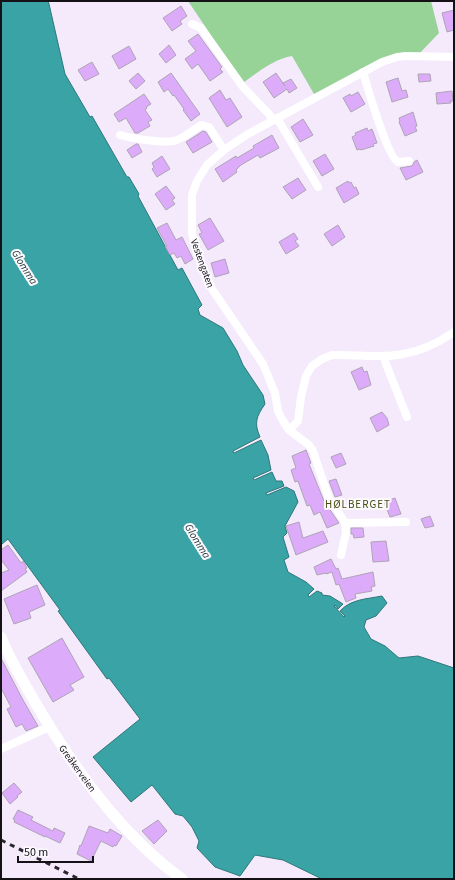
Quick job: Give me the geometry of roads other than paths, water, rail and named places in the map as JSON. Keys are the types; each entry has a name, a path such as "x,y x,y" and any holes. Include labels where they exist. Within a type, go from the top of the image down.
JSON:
{"main road":[{"name":"Greåkerveien","path":"1,637 16,668 49,727 86,781 121,823 156,858 182,879"}],"street":[{"path":"192,24 201,28 243,87 275,119 318,187"},
{"name":"Vestengaten","path":"345,523 329,499 313,451 309,445 290,430 283,421 278,411 275,393 263,364 212,289 197,253 192,233 192,195 197,181 206,165 224,150 248,134 363,72 382,62 397,57 454,57"},
{"path":"363,72 381,129 393,158 397,162 409,161"},
{"path":"120,135 131,138 174,141 202,125 209,126 224,150"},
{"path":"290,430 298,421 301,397 306,376 312,366 322,359 332,355 402,355 418,351 438,343 454,332"},
{"path":"384,356 407,417"},
{"path":"341,555 346,532 345,523 406,522"},
{"path":"1,749 49,727"}],"water":[{"name":"Glomma","path":"1,1 48,1 65,74 90,117 92,116 127,177 129,177 139,194 138,196 178,270 182,268 202,305 198,309 200,315 223,328 237,351 243,365 263,395 265,404 257,420 257,428 260,437 233,451 234,453 261,440 268,455 271,470 253,478 254,480 272,472 276,481 282,481 284,486 266,493 267,495 286,487 294,491 298,502 285,526 287,533 283,537 289,557 284,560 288,572 306,582 314,589 308,595 309,597 317,591 322,593 322,595 330,596 343,604 338,609 335,605 334,606 344,617 345,616 340,611 349,604 360,600 382,596 387,603 376,616 366,620 364,627 371,639 385,646 399,658 418,656 454,668 454,879 322,879 283,860 255,855 240,876 215,867 197,848 199,841 192,827 183,816 175,814 152,785 131,802 93,757 140,719 109,678 107,679 58,611 60,610 8,539 2,544 1,542"}],"railway":[{"path":"1,840 79,879"}],"district":[{"name":"HØLBERGET","path":"358,504"}]}
